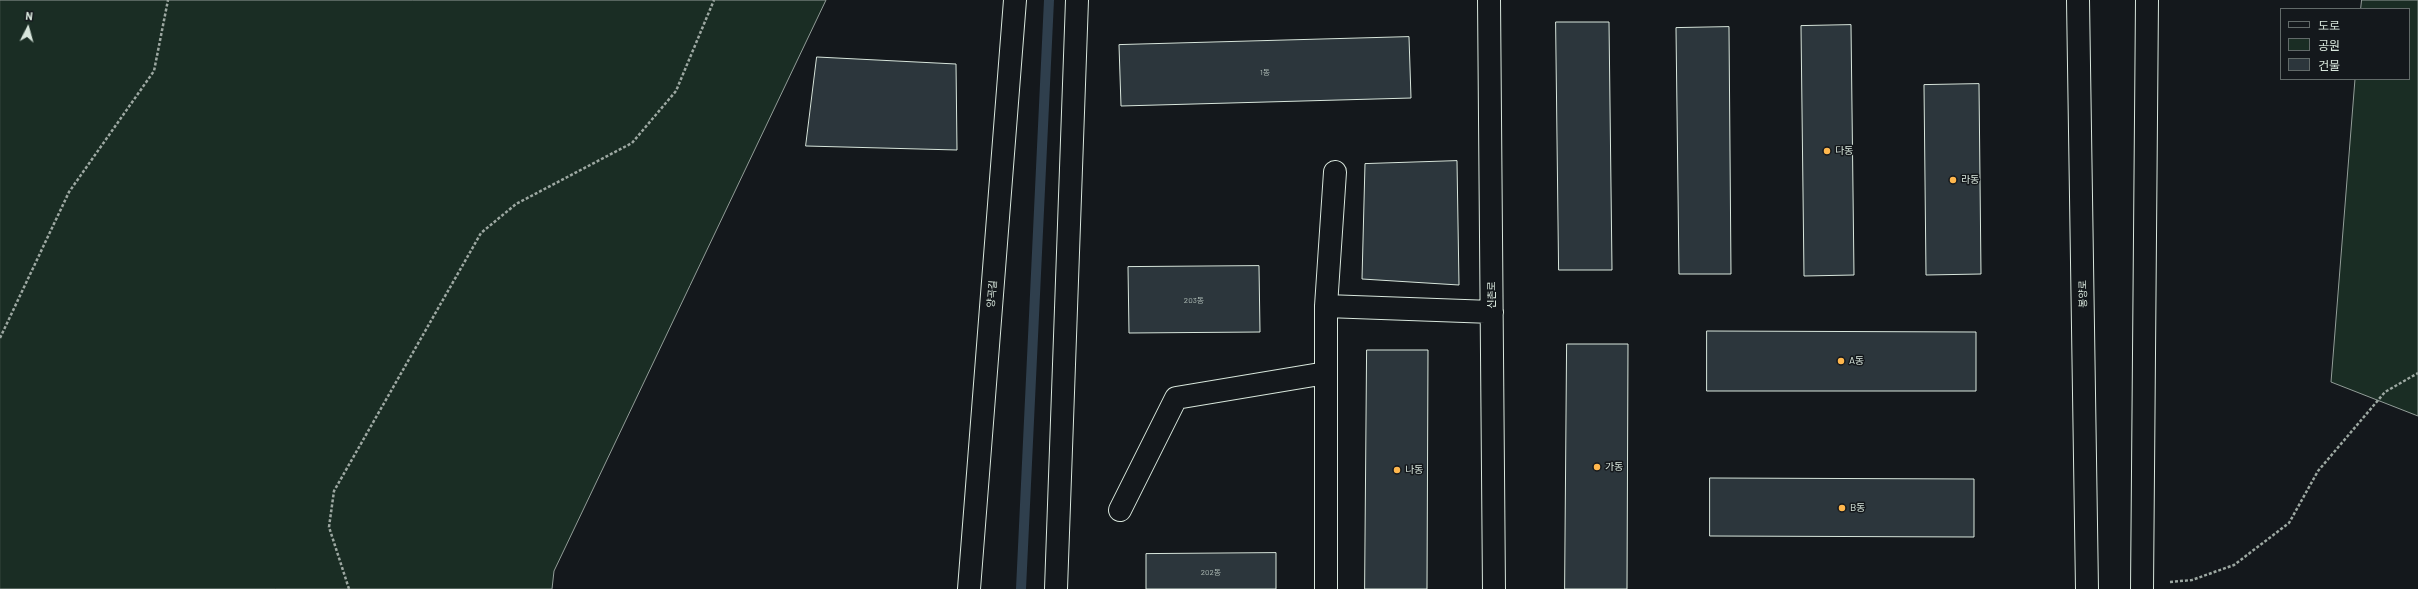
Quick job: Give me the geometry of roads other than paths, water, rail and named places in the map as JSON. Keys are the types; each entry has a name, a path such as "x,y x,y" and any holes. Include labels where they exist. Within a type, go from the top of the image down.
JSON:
{"street":[{"name":"양곡길","path":"968,589 1015,0"},
{"path":"1056,589 1076,0"},
{"name":"신촌로","path":"1489,0 1494,589"},
{"name":"봉양로","path":"2078,0 2087,589"},
{"path":"2142,586 2147,0"},
{"path":"1326,589 1326,306 1335,172"},
{"path":"1326,306 1492,312"},
{"path":"1120,510 1176,398 1326,373"}],"waterway":[{"path":"1021,589 1049,0"}],"place":[{"name":"다동","path":"1827,151"},
{"name":"라동","path":"1953,180"},
{"name":"A동","path":"1841,361"},
{"name":"가동","path":"1597,467"},
{"name":"나동","path":"1397,470"},
{"name":"B동","path":"1842,508"}]}
